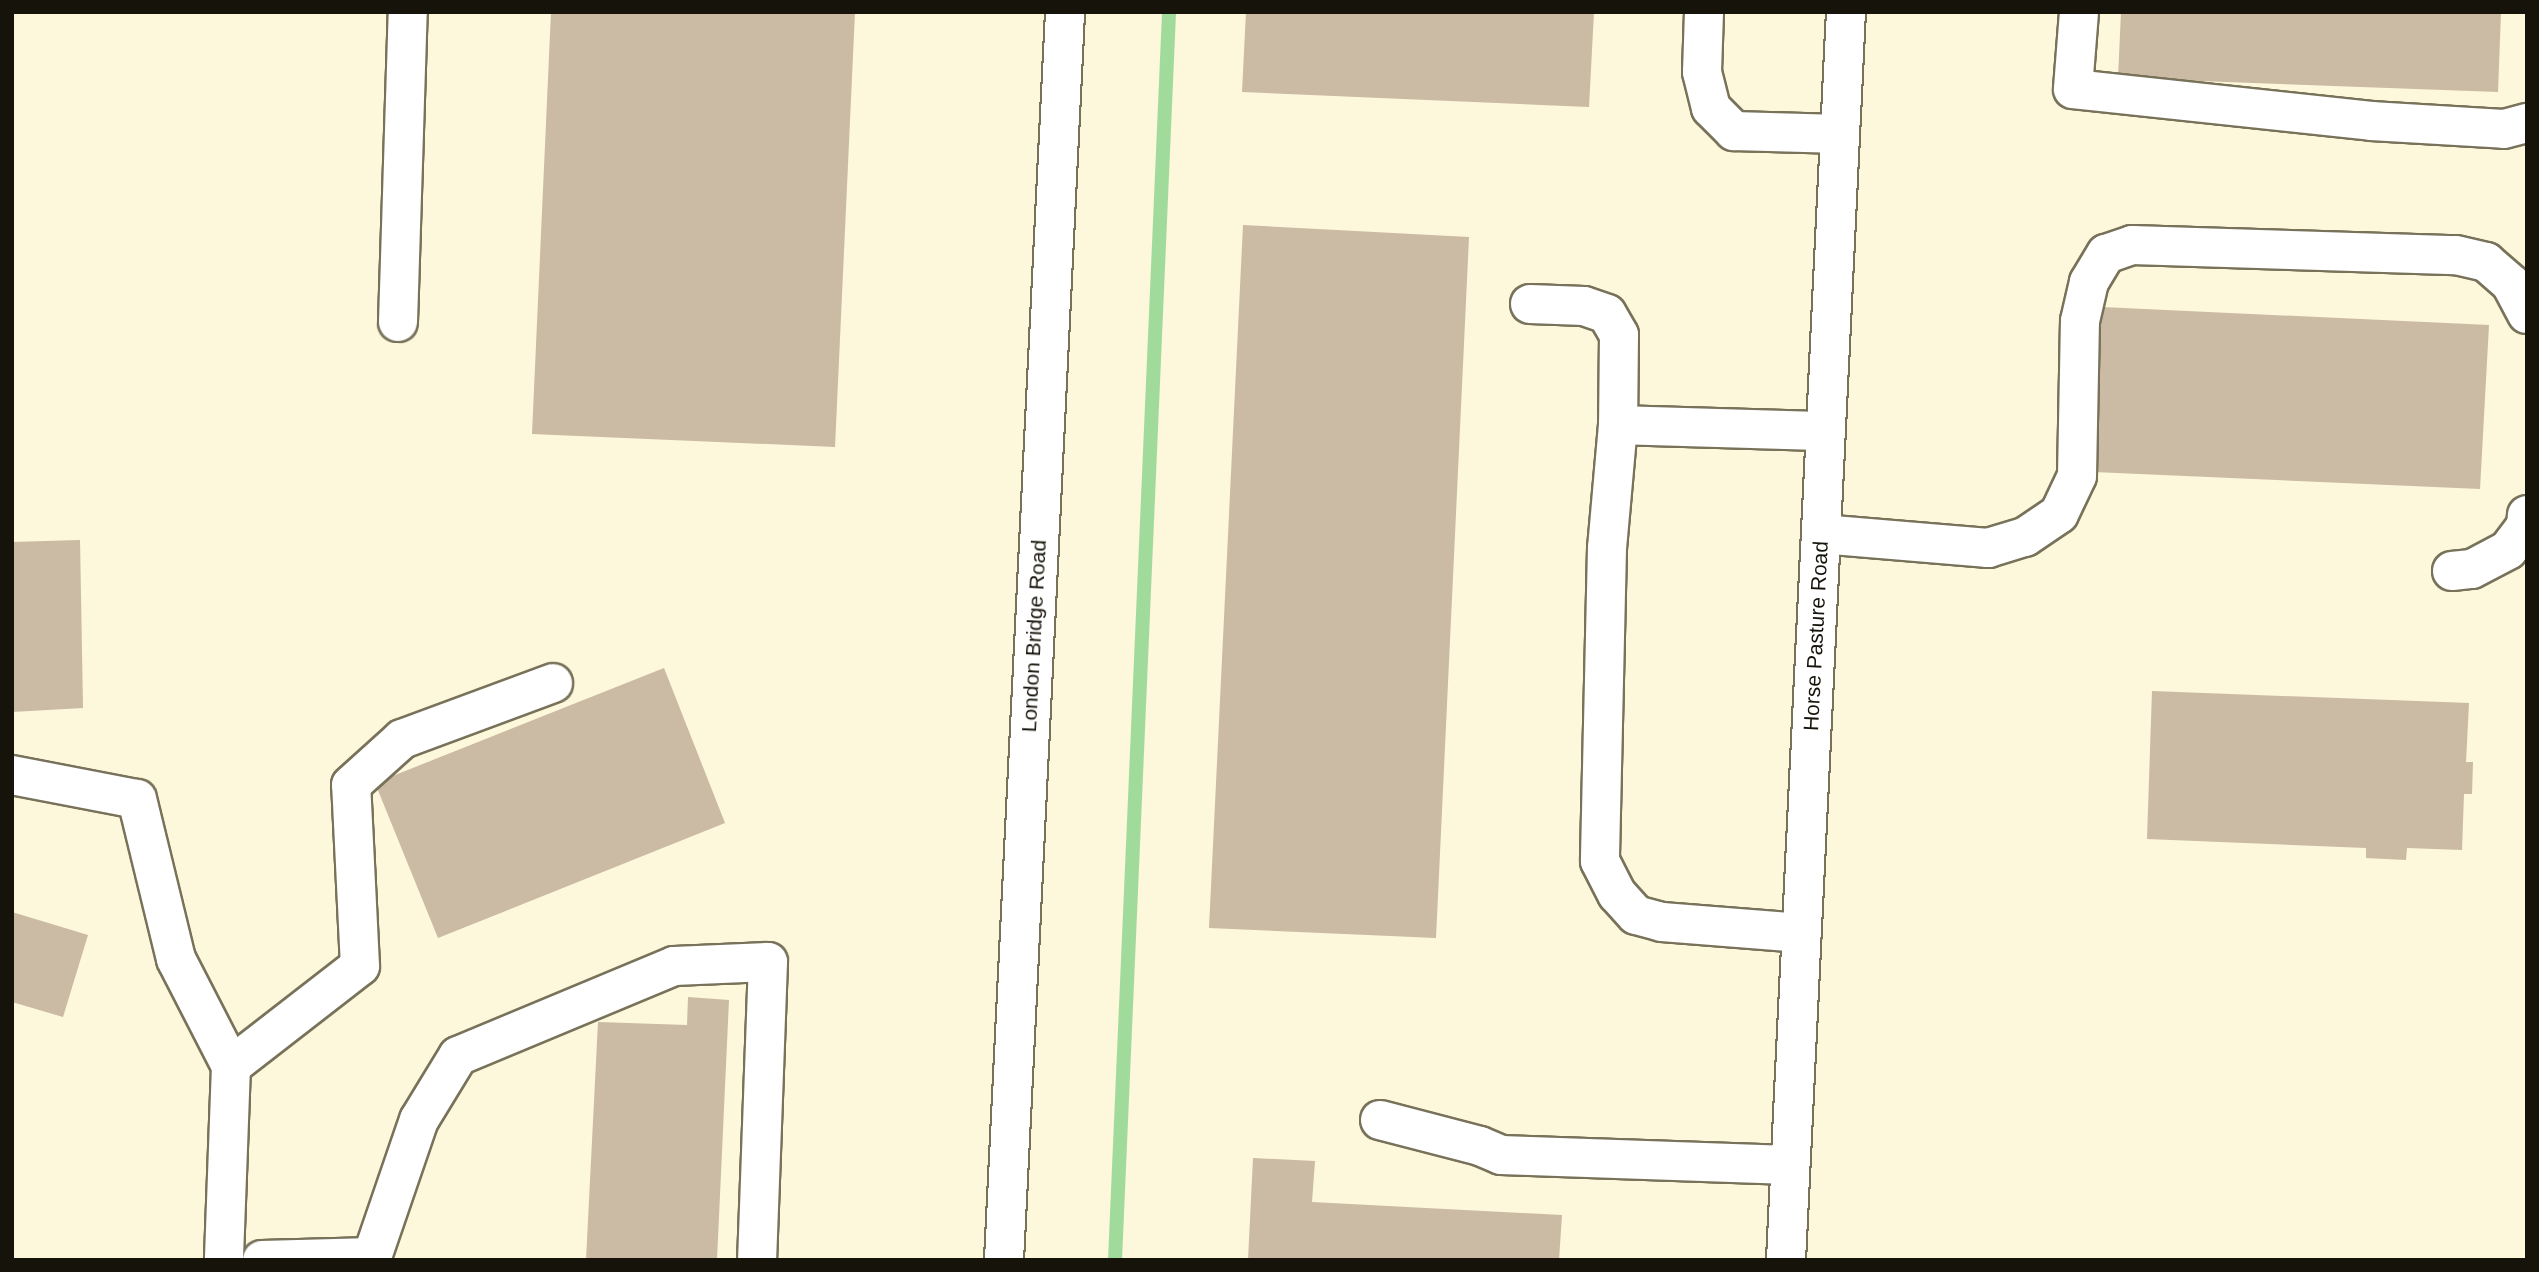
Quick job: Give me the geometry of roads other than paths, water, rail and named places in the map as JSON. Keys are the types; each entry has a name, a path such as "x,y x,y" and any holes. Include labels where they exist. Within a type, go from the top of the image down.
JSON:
{"street":[{"path":"398,322 408,12"},
{"name":"London Bridge Road","path":"1004,1260 1065,12"},
{"path":"1704,12 1702,72 1711,108 1734,131 1840,134"},
{"name":"Horse Pasture Road","path":"1786,1260 1846,12"},
{"path":"2079,12 2073,89 2371,121 2504,130 2527,123"},
{"path":"1821,534 1988,548 2025,537 2059,514 2077,477 2080,321 2089,282 2106,254 2132,245 2456,255 2486,262 2511,284 2527,314"},
{"path":"1530,304 1584,306 1607,314 1619,335 1618,425 1607,548 1600,861 1617,894 1636,915 1662,922 1802,933"},
{"path":"1618,425 1826,431"},
{"path":"2452,570 2472,569 2508,550 2526,526 2527,515"},
{"path":"231,1066 360,966 351,785 402,739 554,683"},
{"path":"12,775 137,799 176,959 231,1066 224,1260"},
{"path":"262,1260 373,1259 419,1120 458,1056 674,966 768,962 757,1260"},
{"path":"1380,1121 1480,1146 1501,1155 1790,1165"}],"waterway":[{"path":"1115,1260 1169,12"}]}
